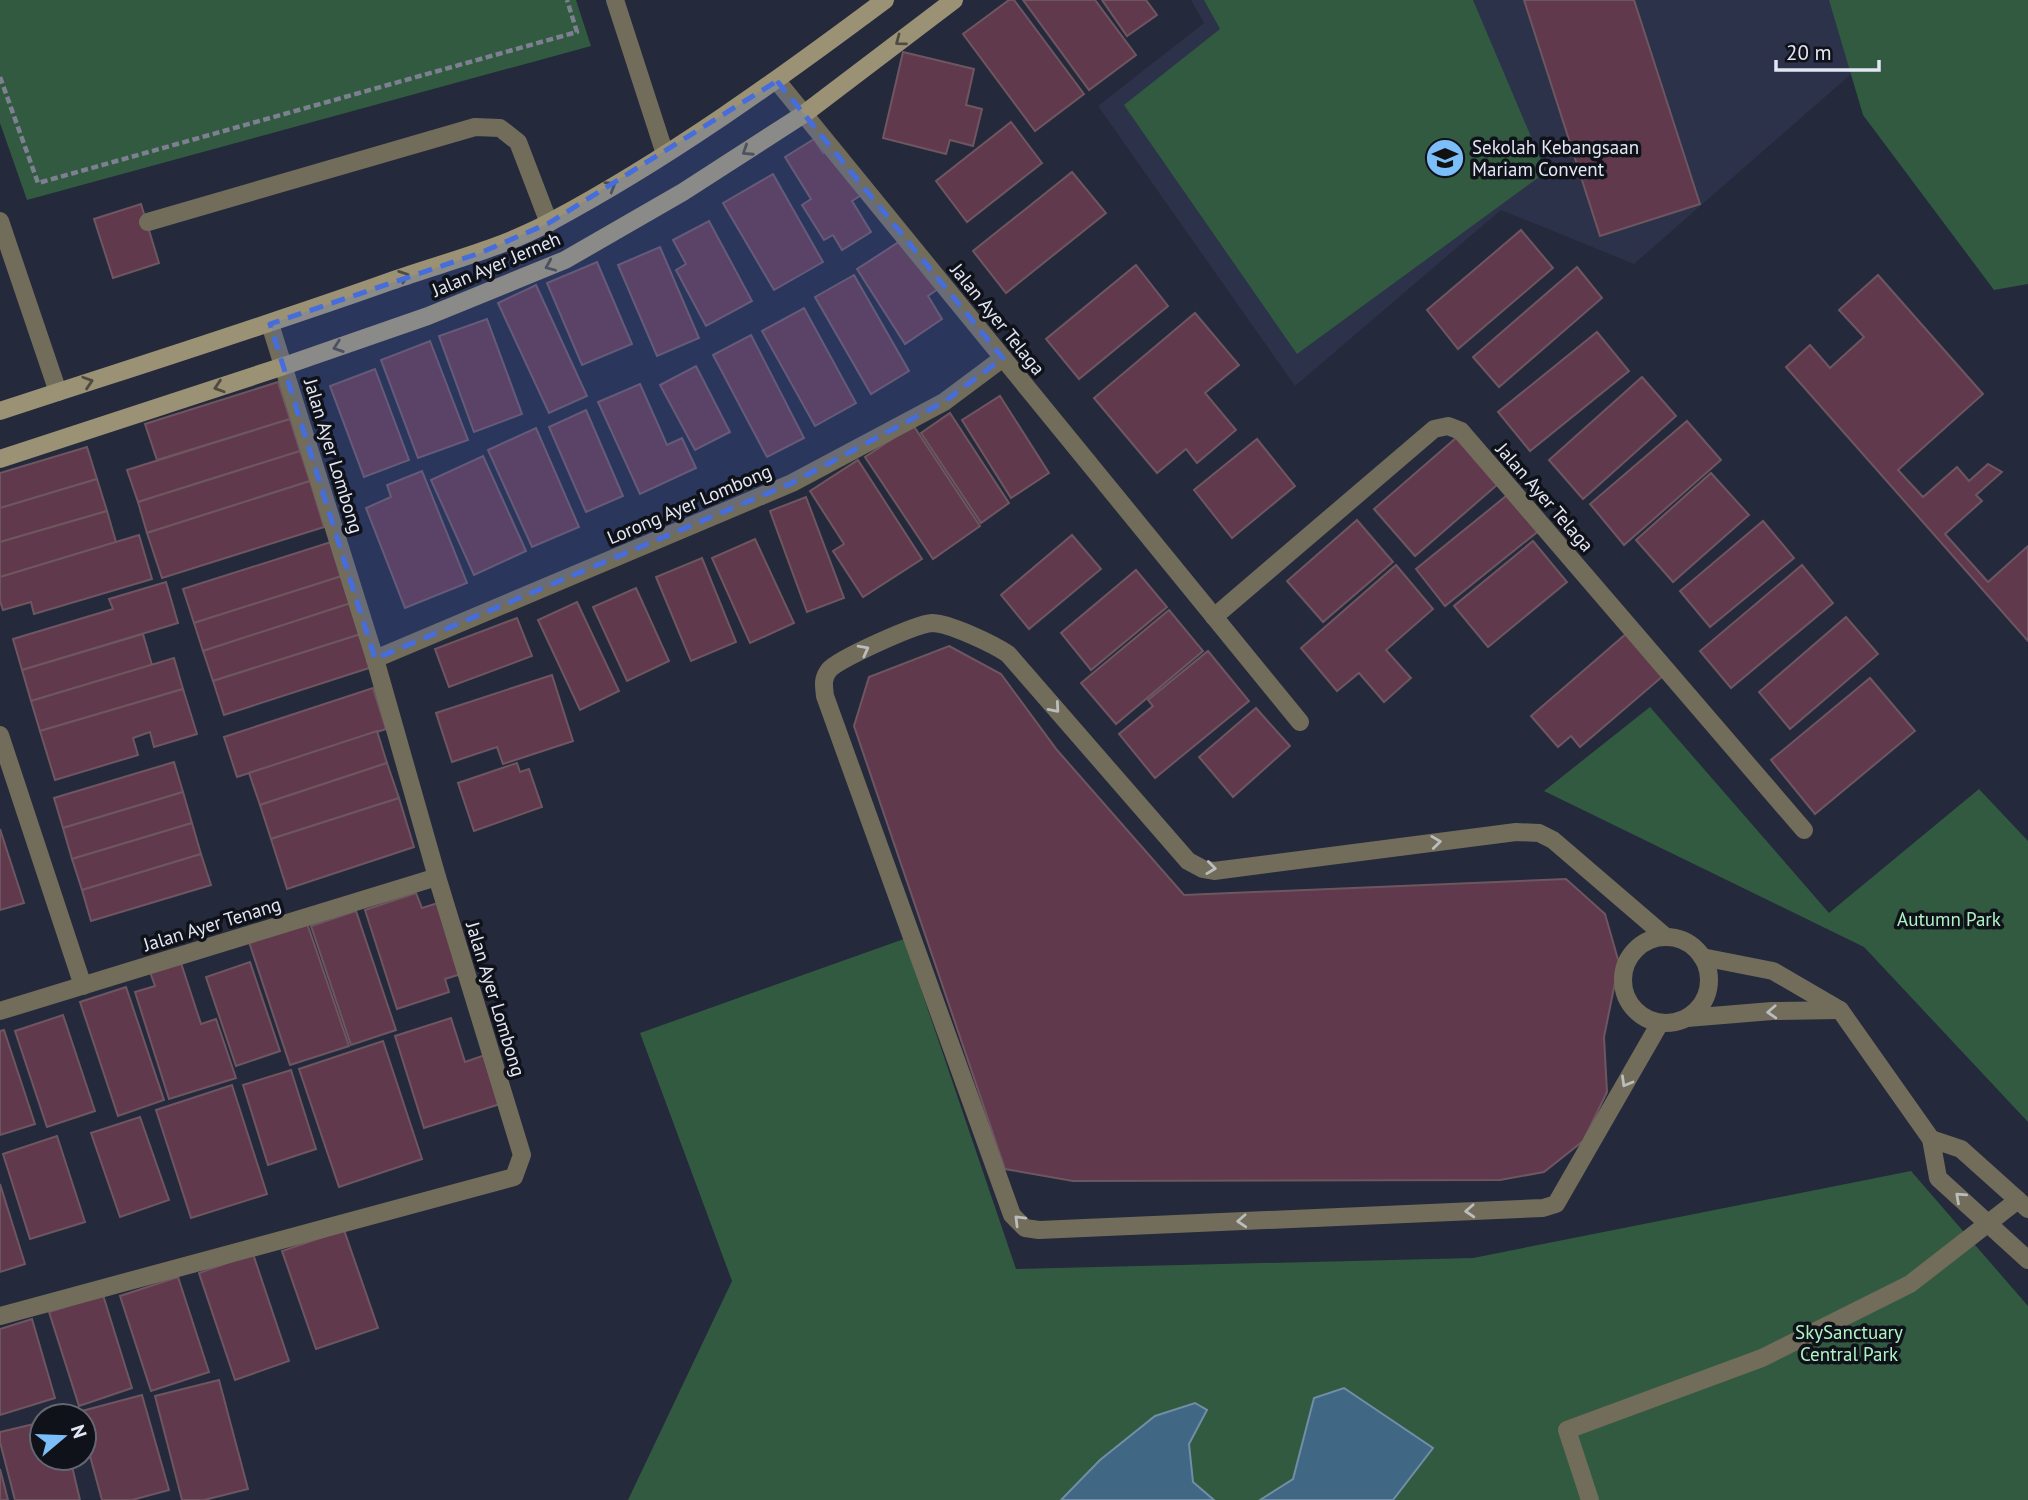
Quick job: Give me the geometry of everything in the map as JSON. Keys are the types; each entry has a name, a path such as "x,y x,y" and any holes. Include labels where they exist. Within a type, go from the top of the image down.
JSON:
{"main road":[{"name":"Jalan Ayer Jerneh","path":"0,411 270,324 418,271 480,253 549,223 665,154 777,81 885,0"},
{"name":"Jalan Ayer Jerneh","path":"0,459 428,316 565,260 683,192 804,114 954,0"}],"street":[{"path":"615,0 665,154"},
{"name":"Jalan Ayer Telaga","path":"777,81 1300,722"},
{"path":"149,222 475,127 500,128 518,142 549,223"},
{"path":"0,221 58,392"},
{"name":"Jalan Ayer Lombong","path":"0,1316 514,1177 522,1155 437,877 375,659 270,324"},
{"name":"Lorong Ayer Lombong","path":"375,659 792,483 944,402 1003,358"},
{"name":"Jalan Ayer Telaga","path":"1214,617 1434,429 1448,426 1461,431 1804,830"},
{"path":"1661,1023 1556,1204 1543,1208 1053,1230 1025,1228 1012,1215 825,696 824,680 830,668 903,630 931,623 996,646 1008,654 1188,861 1203,869 1214,871 1516,832 1539,834 1553,840 1666,937 1686,943 1702,957 1708,970 1709,984 1705,998 1688,1018"},
{"path":"0,735 83,986"},
{"name":"Jalan Ayer Tenang","path":"0,1011 437,877"},
{"path":"1666,937 1651,939 1638,947 1628,958 1623,971 1627,1000 1636,1012 1648,1020 1675,1023 1688,1018 1840,1010"},
{"path":"1702,957 1773,971 1840,1010 1931,1139 1938,1178 2028,1260"},
{"path":"1590,1500 1567,1430 1762,1357 1910,1284 1989,1224 2023,1205 1961,1149 1931,1139"}],"path":[{"path":"0,77 38,183 577,32 567,0"}],"highlighted area":[{"path":"777,81 1003,358 944,402 792,483 375,659 270,324 480,253 549,223"}],"shaded area":[{"name":"Sekolah Kebangsaan Mariam Convent","path":"1191,0 1876,0 1897,34 1634,264 1501,210 1295,386 1098,106 1204,23"},
{"path":"1344,1388 1433,1448 1393,1500 1260,1500 1293,1479 1314,1398"},
{"path":"1195,1403 1207,1410 1189,1444 1193,1482 1214,1500 1061,1500 1100,1460 1155,1416"}],"green space":[{"path":"0,0 576,0 591,46 27,200 0,123"},
{"path":"1204,0 1473,0 1546,172 1297,354 1124,105 1220,29"},
{"path":"1829,0 2028,0 2028,284 1994,290 1863,115"},
{"name":"Autumn Park","path":"1650,707 1829,913 1979,789 2028,841 2028,1122 1864,947 1544,791"},
{"name":"SkySanctuary Central Park","path":"904,939 1016,1269 1473,1258 1911,1171 2028,1306 2028,1500 628,1500 732,1281 640,1033"}],"building":[{"path":"1009,0 1014,0 1084,94 1035,131 963,34"},
{"path":"1023,0 1095,0 1136,55 1089,90"},
{"path":"1102,0 1146,0 1157,15 1127,36"},
{"path":"1524,0 1634,0 1700,204 1600,236"},
{"path":"903,52 974,69 966,105 982,109 973,146 950,140 946,154 883,138"},
{"path":"1011,122 1042,163 967,222 936,181"},
{"path":"814,139 823,153 834,147 863,194 852,201 871,232 842,250 833,235 824,240 802,205 811,199 785,157"},
{"path":"1072,172 1106,213 1006,293 973,251"},
{"path":"773,174 823,262 774,290 723,203"},
{"path":"141,204 159,263 113,278 94,219"},
{"path":"709,221 752,301 706,326 676,270 686,264 673,240"},
{"path":"1521,230 1553,268 1458,349 1427,310"},
{"path":"905,238 938,289 928,296 942,319 905,344 857,269"},
{"path":"660,247 699,338 657,356 618,265"},
{"path":"597,262 632,344 582,365 547,283"},
{"path":"1136,265 1168,306 1079,379 1046,339"},
{"path":"1577,267 1602,298 1499,387 1473,357"},
{"path":"854,275 909,371 871,394 815,297"},
{"path":"1878,275 1983,394 1898,470 1923,497 1957,467 1969,481 1988,464 2002,472 1976,495 1982,501 1945,534 1988,582 2028,546 2028,641 1786,367 1810,345 1830,368 1864,337 1839,310"},
{"path":"536,285 587,396 549,413 498,303"},
{"path":"804,308 856,403 815,426 762,331"},
{"path":"1195,313 1239,365 1205,393 1236,430 1197,463 1186,449 1157,473 1094,398"},
{"path":"487,319 522,414 474,432 439,336"},
{"path":"1597,332 1629,371 1530,451 1498,412"},
{"path":"751,335 804,438 767,457 713,355"},
{"path":"430,341 468,440 418,458 381,360"},
{"path":"696,366 730,432 695,450 660,385"},
{"path":"375,369 409,460 364,477 330,386"},
{"path":"1642,377 1676,416 1583,499 1549,460"},
{"path":"278,382 290,419 157,460 145,424"},
{"path":"640,384 667,445 682,438 696,468 640,494 598,402"},
{"path":"1000,396 1049,473 1011,498 962,420"},
{"path":"586,410 623,496 586,512 549,427"},
{"path":"950,413 1009,503 981,523 921,433"},
{"path":"290,419 300,451 138,502 127,470"},
{"path":"1687,421 1721,460 1624,545 1590,504"},
{"path":"913,425 980,526 933,559 865,457"},
{"path":"536,428 579,527 532,547 488,450"},
{"path":"1456,438 1497,485 1415,556 1374,509"},
{"path":"1257,439 1295,486 1232,538 1194,490"},
{"path":"87,447 97,479 0,508 0,473"},
{"path":"300,451 310,481 147,533 138,502"},
{"path":"483,456 526,551 474,575 431,480"},
{"path":"858,460 922,559 863,597 833,551 844,544 810,491"},
{"path":"422,471 467,583 405,608 366,508 391,497 387,485"},
{"path":"1711,473 1749,515 1673,582 1636,540"},
{"path":"97,479 107,511 0,542 0,508"},
{"path":"310,481 324,527 162,578 147,533"},
{"path":"1511,492 1541,529 1445,606 1416,569"},
{"path":"806,497 844,598 807,612 770,511"},
{"path":"107,511 116,542 0,577 0,542"},
{"path":"1357,520 1393,562 1323,622 1287,581"},
{"path":"1763,521 1794,558 1710,627 1680,591"},
{"path":"139,535 152,579 34,614 31,602 3,610 0,601 0,577"},
{"path":"1072,535 1101,569 1029,629 1001,595"},
{"path":"755,539 794,623 750,643 712,558"},
{"path":"1533,541 1567,582 1488,647 1454,606"},
{"path":"331,542 342,576 194,623 183,589"},
{"path":"702,558 736,642 691,661 656,577"},
{"path":"1396,565 1433,609 1386,650 1411,678 1384,702 1359,673 1337,691 1301,648"},
{"path":"1802,565 1833,603 1731,688 1700,651"},
{"path":"1136,570 1167,607 1091,670 1061,633"},
{"path":"342,576 351,603 203,651 194,623"},
{"path":"166,582 178,623 22,670 13,639 113,609 109,599"},
{"path":"636,588 669,661 627,681 593,607"},
{"path":"577,602 619,691 580,710 538,620"},
{"path":"351,603 361,634 213,681 203,651"},
{"path":"1169,610 1203,651 1116,724 1081,683"},
{"path":"1846,617 1878,654 1790,729 1759,692"},
{"path":"517,618 532,656 449,687 435,649"},
{"path":"1627,633 1663,676 1580,747 1571,736 1558,747 1531,716"},
{"path":"143,634 152,665 31,701 22,670"},
{"path":"361,634 372,667 224,715 213,681"},
{"path":"949,646 1001,674 1057,750 1184,895 1566,879 1605,914 1619,963 1604,1037 1607,1092 1583,1141 1544,1172 1500,1180 1073,1181 1005,1169 854,726 869,677"},
{"path":"1208,651 1249,701 1155,778 1119,734 1153,706 1148,700"},
{"path":"174,658 183,689 40,731 31,701"},
{"path":"552,675 573,741 503,764 497,747 452,762 436,713"},
{"path":"1870,678 1915,731 1815,814 1771,760"},
{"path":"373,688 386,729 237,777 224,737"},
{"path":"183,689 197,734 154,747 150,732 133,738 138,755 55,780 40,731"},
{"path":"1256,708 1290,746 1233,797 1199,757"},
{"path":"377,731 387,763 260,805 249,773"},
{"path":"174,762 183,792 63,828 54,798"},
{"path":"387,763 399,798 271,839 260,805"},
{"path":"517,763 520,772 529,769 542,807 474,831 458,783"},
{"path":"183,792 192,823 72,859 63,828"},
{"path":"399,798 414,847 287,889 271,839"},
{"path":"192,823 201,854 82,890 72,859"},
{"path":"0,829 24,903 0,910"},
{"path":"201,854 211,885 91,921 82,890"},
{"path":"416,893 422,908 438,903 461,974 445,979 449,992 397,1009 365,910"},
{"path":"356,911 396,1030 351,1045 311,926"},
{"path":"307,923 349,1046 290,1065 249,942"},
{"path":"250,962 280,1051 236,1066 206,977"},
{"path":"181,963 201,1024 216,1019 236,1078 169,1099 135,992 155,986 150,972"},
{"path":"126,987 164,1100 118,1116 80,1002"},
{"path":"63,1015 95,1111 47,1127 15,1031"},
{"path":"451,1018 465,1062 485,1055 500,1104 424,1128 395,1036"},
{"path":"4,1030 35,1124 0,1135 0,1031"},
{"path":"383,1041 422,1159 339,1187 299,1069"},
{"path":"291,1070 316,1149 268,1165 243,1085"},
{"path":"232,1085 267,1194 191,1218 156,1110"},
{"path":"140,1117 169,1200 120,1217 91,1133"},
{"path":"57,1136 85,1222 30,1239 3,1154"},
{"path":"0,1184 25,1264 0,1272"},
{"path":"344,1230 378,1328 316,1349 282,1251"},
{"path":"253,1254 289,1361 235,1380 199,1273"},
{"path":"178,1277 209,1372 151,1391 120,1296"},
{"path":"103,1295 132,1388 91,1402 78,1402 49,1312"},
{"path":"32,1319 55,1398 28,1402 28,1406 0,1415 0,1329"},
{"path":"219,1380 248,1489 204,1500 182,1500 155,1396"},
{"path":"142,1395 169,1490 132,1500 102,1500 94,1472 98,1472 98,1407"},
{"path":"28,1425 28,1472 73,1472 80,1500 15,1500 0,1442 0,1432"},
{"path":"0,1469 8,1500 0,1500"}],"place":[{"name":"Sekolah Kebangsaan Mariam Convent","path":"1445,158"}]}
